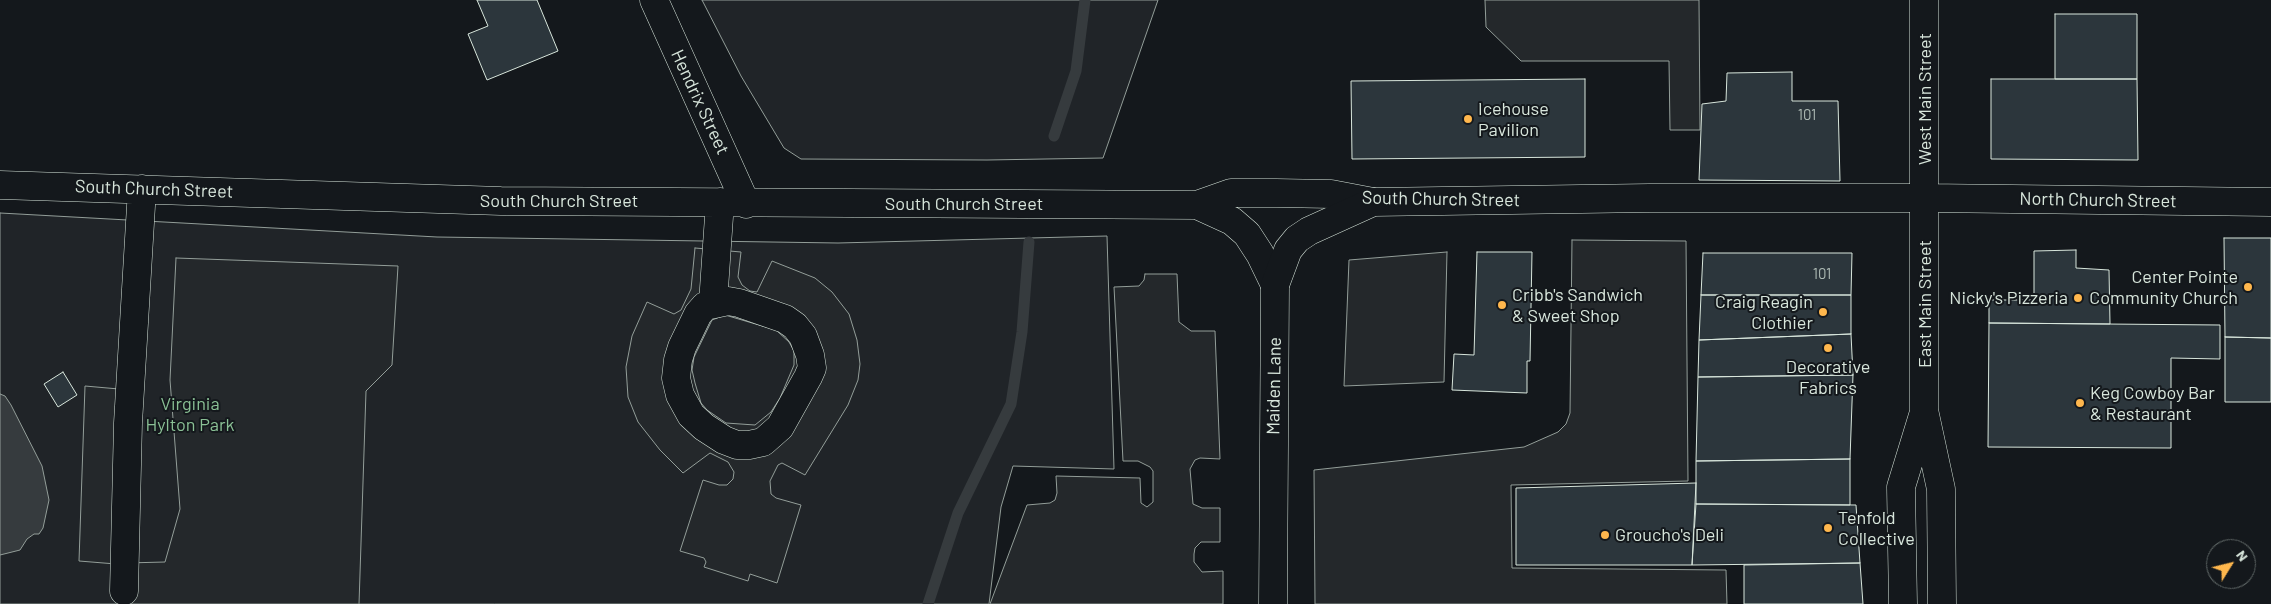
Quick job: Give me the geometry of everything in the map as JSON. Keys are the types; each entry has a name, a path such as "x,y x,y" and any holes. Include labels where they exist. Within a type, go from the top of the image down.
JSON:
{"main road":[{"name":"Hendrix Street","path":"654,0 733,203"},
{"name":"West Main Street","path":"1924,0 1926,198"},
{"name":"South Church Street","path":"0,184 501,201 733,203 1197,205 1232,193 1330,194 1373,202 1635,198 1926,198"},
{"path":"124,591 128,423 142,189"},
{"name":"North Church Street","path":"1926,198 2271,202"},
{"name":"East Main Street","path":"1926,198 1924,410 1941,489 1942,604"},
{"path":"1275,285 1288,250 1297,239 1309,231 1373,202"},
{"path":"713,303 733,203"},
{"name":"Maiden Lane","path":"1197,205 1232,221 1246,234 1260,254 1275,285 1273,604"},
{"path":"728,301 739,303 785,319 794,326 808,345 812,368 808,377 780,427 763,442 737,445 724,440 691,416 680,395 676,378 682,346 698,314 705,306 713,303 728,301"},
{"name":"East Main Street","path":"1903,604 1901,487 1924,410"}],"green space":[{"path":"702,0 1158,0 1103,158 987,160 801,159 784,148 741,76"},
{"name":"Virginia Hylton Park","path":"0,213 437,237 838,243 1107,236 1114,469 1013,466 1001,507 989,604 0,604"}],"shaded area":[{"path":"1485,0 1699,0 1700,130 1670,130 1669,61 1521,61 1486,27"},
{"path":"1572,240 1686,241 1688,481 1511,485 1512,568 1726,570 1727,604 1315,604 1314,470 1524,447 1558,432 1566,424 1570,413"},
{"path":"695,248 741,252 738,277 742,285 750,291 757,292 772,261 815,278 832,292 849,314 857,340 860,364 858,380 848,405 805,475 782,463 778,465 770,481 771,494 776,498 801,505 777,583 750,574 748,581 704,567 706,562 704,558 680,551 703,480 719,485 727,485 733,479 734,472 728,462 710,453 683,473 660,450 638,422 628,397 626,367 632,336 647,302 674,314 681,310 691,289","holes":["725,315 776,330 789,342 794,351 794,365 780,398 771,412 755,425 726,423 707,410 701,403 692,370 694,357 712,320"]},
{"path":"1447,252 1444,382 1344,386 1349,260"},
{"path":"176,258 398,266 392,365 366,391 359,604 118,604 116,564 79,561 85,386 130,390 126,563 165,562 180,509 170,380"},
{"path":"1145,274 1177,274 1179,322 1191,331 1215,331 1220,459 1200,458 1195,460 1190,469 1193,504 1202,508 1220,508 1220,542 1201,542 1195,548 1194,562 1202,572 1223,571 1223,604 990,604 1027,505 1050,503 1055,500 1057,493 1056,476 1140,478 1141,503 1147,507 1153,502 1153,471 1150,467 1138,461 1123,461 1114,287 1139,286 1144,280"},
{"path":"0,394 5,396 11,405 42,466 49,500 43,528 39,534 34,534 27,539 20,550 0,555"}],"building":[{"path":"477,0 537,0 558,51 487,80 468,34 488,26"},
{"path":"2055,14 2137,14 2137,79 2055,79"},
{"path":"1792,72 1792,101 1838,101 1840,181 1699,180 1702,104 1726,101 1727,73"},
{"name":"Icehouse Pavilion","path":"1585,79 1585,157 1352,159 1351,81"},
{"path":"1991,79 2137,79 2138,160 1991,159"},
{"name":"Center Pointe Community Church","path":"2224,238 2271,238 2271,338 2225,337"},
{"path":"2076,250 2076,268 2109,270 2110,324 1989,323 1989,300 2034,300 2034,251"},
{"path":"1477,252 1532,252 1530,361 1527,361 1527,393 1452,390 1454,354 1474,355"},
{"path":"1703,253 1852,253 1851,295 1701,295"},
{"path":"1701,295 1851,295 1851,334 1699,340"},
{"name":"Keg Cowboy Bar & Restaurant","path":"1989,323 2220,325 2220,359 2171,358 2171,448 1988,447"},
{"path":"1851,334 1853,375 1698,377 1699,340"},
{"path":"2225,337 2271,338 2271,402 2225,402"},
{"path":"63,372 77,395 58,407 44,384"},
{"path":"1853,375 1850,459 1696,461 1698,377"},
{"path":"1850,459 1850,505 1696,504 1696,461"},
{"name":"Groucho's Deli","path":"1696,483 1692,565 1516,565 1516,488"},
{"path":"1696,504 1856,505 1860,563 1692,565"},
{"path":"1860,563 1863,604 1744,604 1744,565"}],"waterway":[{"path":"1054,136 1076,71 1085,0"},
{"path":"928,604 958,513 1011,404 1022,332 1029,242"}],"place":[{"name":"Icehouse Pavilion","path":"1468,119"},
{"name":"Center Pointe Community Church","path":"2248,287"},
{"name":"Nicky's Pizzeria","path":"2078,298"},
{"name":"Cribb's Sandwich & Sweet Shop","path":"1502,305"},
{"name":"Craig Reagin Clothier","path":"1823,312"},
{"name":"Decorative Fabrics","path":"1828,348"},
{"name":"Keg Cowboy Bar & Restaurant","path":"2080,403"},
{"name":"Tenfold Collective","path":"1828,528"},
{"name":"Groucho's Deli","path":"1605,535"}]}
